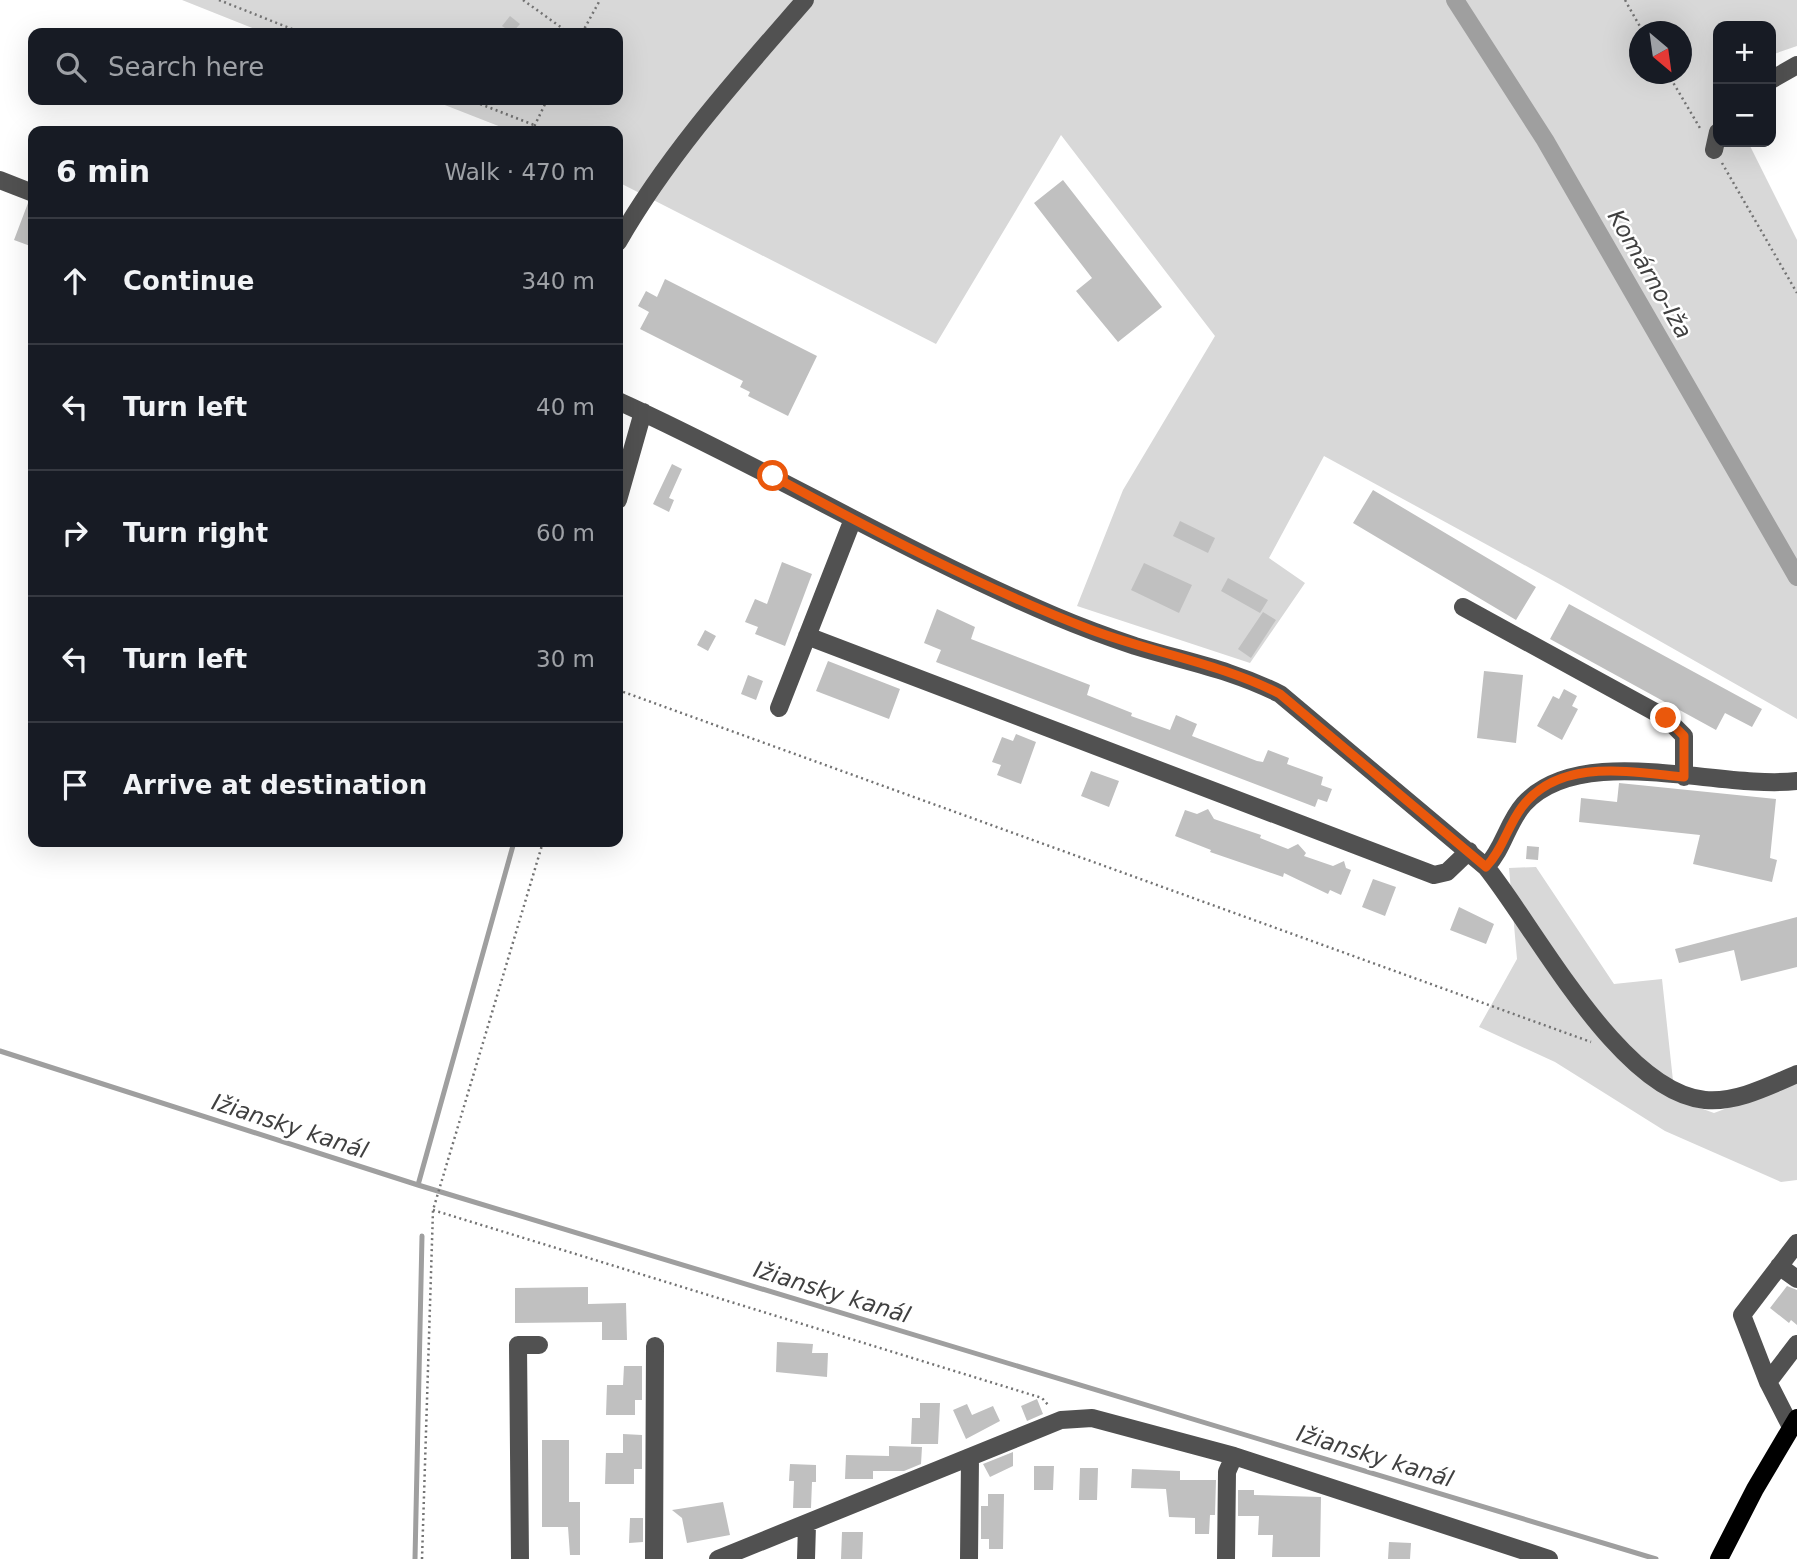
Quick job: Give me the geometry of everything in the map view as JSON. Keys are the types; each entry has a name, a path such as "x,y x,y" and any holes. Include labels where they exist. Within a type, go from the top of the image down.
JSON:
{"main road":[{"path":"1719,1559 1794,1423"}],"street":[{"path":"623,233 645,196 716,102 805,0"},
{"path":"1776,77 1797,65"},
{"path":"0,180 28,191"},
{"path":"623,403 853,519 1055,615 1134,646 1243,676 1280,694 1486,867 1509,895 1583,1007 1627,1055 1666,1084 1703,1100 1727,1099 1797,1074"},
{"path":"623,482 643,412"},
{"path":"779,708 853,519"},
{"path":"1463,607 1666,718 1684,736 1684,777"},
{"path":"807,636 1434,875 1447,872 1469,851"},
{"path":"1486,867 1501,849 1511,821 1524,804 1552,784 1591,771 1609,770 1747,783 1797,781"},
{"path":"1794,1423 1768,1382 1742,1315 1797,1243"},
{"path":"1779,1266 1797,1279"},
{"path":"1768,1382 1797,1344"},
{"path":"520,1559 518,1345 538,1345"},
{"path":"654,1559 655,1346"},
{"path":"719,1559 1061,1420 1092,1418 1234,1456 1549,1559"},
{"path":"1226,1559 1227,1472 1234,1456"},
{"path":"969,1559 970,1458"},
{"path":"806,1559 807,1525"}],"path":[{"path":"219,0 289,28"},
{"path":"523,0 562,28"},
{"path":"585,28 600,0"},
{"path":"1625,0 1637,21"},
{"path":"1674,84 1797,293"},
{"path":"483,105 534,125 544,105"},
{"path":"623,692 1601,1046"},
{"path":"422,1559 433,1210 541,847"},
{"path":"433,1210 1042,1398 1061,1420"}],"shaded area":[{"path":"182,0 1797,0 1797,46 1776,53 1776,21 1713,21 1713,147 1750,147 1797,240 1797,719 1561,585 1324,456 1269,558 1305,583 1250,663 1077,606 1123,490 1215,336 1061,135 936,344 623,185 623,126 498,126 445,105 623,105 623,28 252,28"},
{"path":"1536,867 1614,984 1662,979 1675,1099 1714,1113 1797,1082 1797,1180 1781,1182 1665,1131 1555,1062 1479,1027 1517,959 1509,868"}],"building":[{"path":"510,16 520,24 516,28 502,26"},
{"path":"1063,180 1162,307 1118,342 1076,291 1092,278 1034,203"},
{"path":"28,203 28,245 14,240"},
{"path":"665,279 817,356 788,416 748,396 750,392 740,387 743,381 640,329 649,312 638,306 646,291 657,297"},
{"path":"672,464 682,469 669,498 674,500 669,512 653,504"},
{"path":"1373,490 1536,587 1516,620 1353,523"},
{"path":"1180,521 1215,538 1208,553 1173,536"},
{"path":"782,562 812,574 785,646 755,634 758,627 745,622 755,599 767,604"},
{"path":"1144,563 1192,585 1179,613 1131,590"},
{"path":"1228,578 1268,600 1260,613 1221,591"},
{"path":"1569,604 1762,709 1752,727 1725,713 1716,730 1550,639"},
{"path":"937,609 975,627 971,639 1090,685 1087,695 1132,713 1131,716 1170,730 1176,715 1197,724 1192,736 1257,761 1263,762 1268,750 1289,758 1287,764 1323,777 1321,785 1332,789 1327,802 1318,799 1315,807 936,662 941,650 924,643"},
{"path":"1263,612 1276,620 1251,658 1238,649"},
{"path":"705,630 716,636 708,651 697,645"},
{"path":"828,661 900,689 889,719 816,691"},
{"path":"1484,671 1523,675 1516,743 1477,738"},
{"path":"748,675 763,681 756,700 741,694"},
{"path":"1564,689 1577,696 1572,706 1578,709 1562,740 1537,726 1553,696 1559,699"},
{"path":"1016,734 1036,742 1021,784 997,775 1001,765 992,762 1002,737 1013,741"},
{"path":"1091,771 1119,781 1109,807 1081,796"},
{"path":"1619,783 1776,799 1770,858 1777,860 1772,882 1693,864 1700,835 1579,822 1581,798 1617,802"},
{"path":"1208,809 1214,819 1261,835 1260,838 1288,849 1298,844 1306,853 1304,856 1333,866 1344,861 1346,868 1351,870 1341,895 1330,890 1328,894 1284,873 1283,877 1210,852 1211,850 1175,836 1185,810 1197,814"},
{"path":"1527,846 1539,847 1538,860 1526,859"},
{"path":"1373,879 1396,887 1385,916 1362,907"},
{"path":"1459,907 1494,924 1486,944 1450,930"},
{"path":"1797,917 1797,967 1741,981 1734,950 1679,963 1675,949"},
{"path":"1787,1286 1797,1290 1797,1325 1791,1320 1789,1323 1770,1308"},
{"path":"588,1287 588,1304 626,1303 627,1340 602,1340 602,1322 515,1323 515,1288"},
{"path":"777,1342 813,1344 812,1353 828,1353 827,1377 776,1372"},
{"path":"624,1366 642,1366 642,1400 635,1400 635,1415 606,1415 607,1385 623,1385"},
{"path":"1037,1399 1043,1414 1027,1421 1021,1406"},
{"path":"920,1403 940,1403 938,1444 911,1444 912,1418 920,1418"},
{"path":"967,1404 972,1415 993,1406 1000,1421 966,1439 953,1410"},
{"path":"623,1434 642,1435 642,1469 634,1469 634,1484 605,1484 606,1453 623,1453"},
{"path":"542,1440 569,1440 569,1502 580,1502 580,1555 570,1555 568,1527 542,1527"},
{"path":"889,1446 922,1447 921,1464 904,1471 873,1471 873,1479 845,1479 846,1455 889,1456"},
{"path":"1013,1452 1013,1466 990,1477 983,1464"},
{"path":"790,1464 816,1465 811,1508 793,1508 794,1481 789,1481"},
{"path":"1034,1466 1054,1466 1053,1490 1034,1490"},
{"path":"1080,1468 1098,1468 1097,1500 1079,1500"},
{"path":"1132,1469 1180,1471 1180,1480 1216,1480 1215,1515 1210,1515 1209,1534 1195,1534 1195,1518 1169,1517 1166,1489 1131,1488"},
{"path":"1238,1490 1254,1490 1254,1495 1321,1497 1320,1557 1272,1557 1273,1535 1258,1535 1259,1516 1238,1516"},
{"path":"988,1494 1004,1494 1003,1549 989,1549 989,1539 981,1539 981,1506 988,1506"},
{"path":"723,1502 730,1535 687,1543 682,1518 672,1510"},
{"path":"630,1518 643,1518 643,1542 629,1543"},
{"path":"842,1532 863,1532 862,1559 841,1559"},
{"path":"1389,1542 1411,1543 1410,1559 1388,1559"}],"waterway":[{"name":"Komárno-Iža","path":"1455,0 1545,140 1797,577"},
{"path":"418,1185 513,847"},
{"name":"Ižiansky kanál","path":"0,1051 418,1185 1656,1559"},
{"path":"415,1559 422,1236"}],"route":[{"path":"773,476 853,519 1055,615 1134,646 1243,676 1280,694 1486,867 1501,849 1511,821 1524,804 1552,784 1591,771 1609,770 1684,777 1684,736 1666,718"}]}
